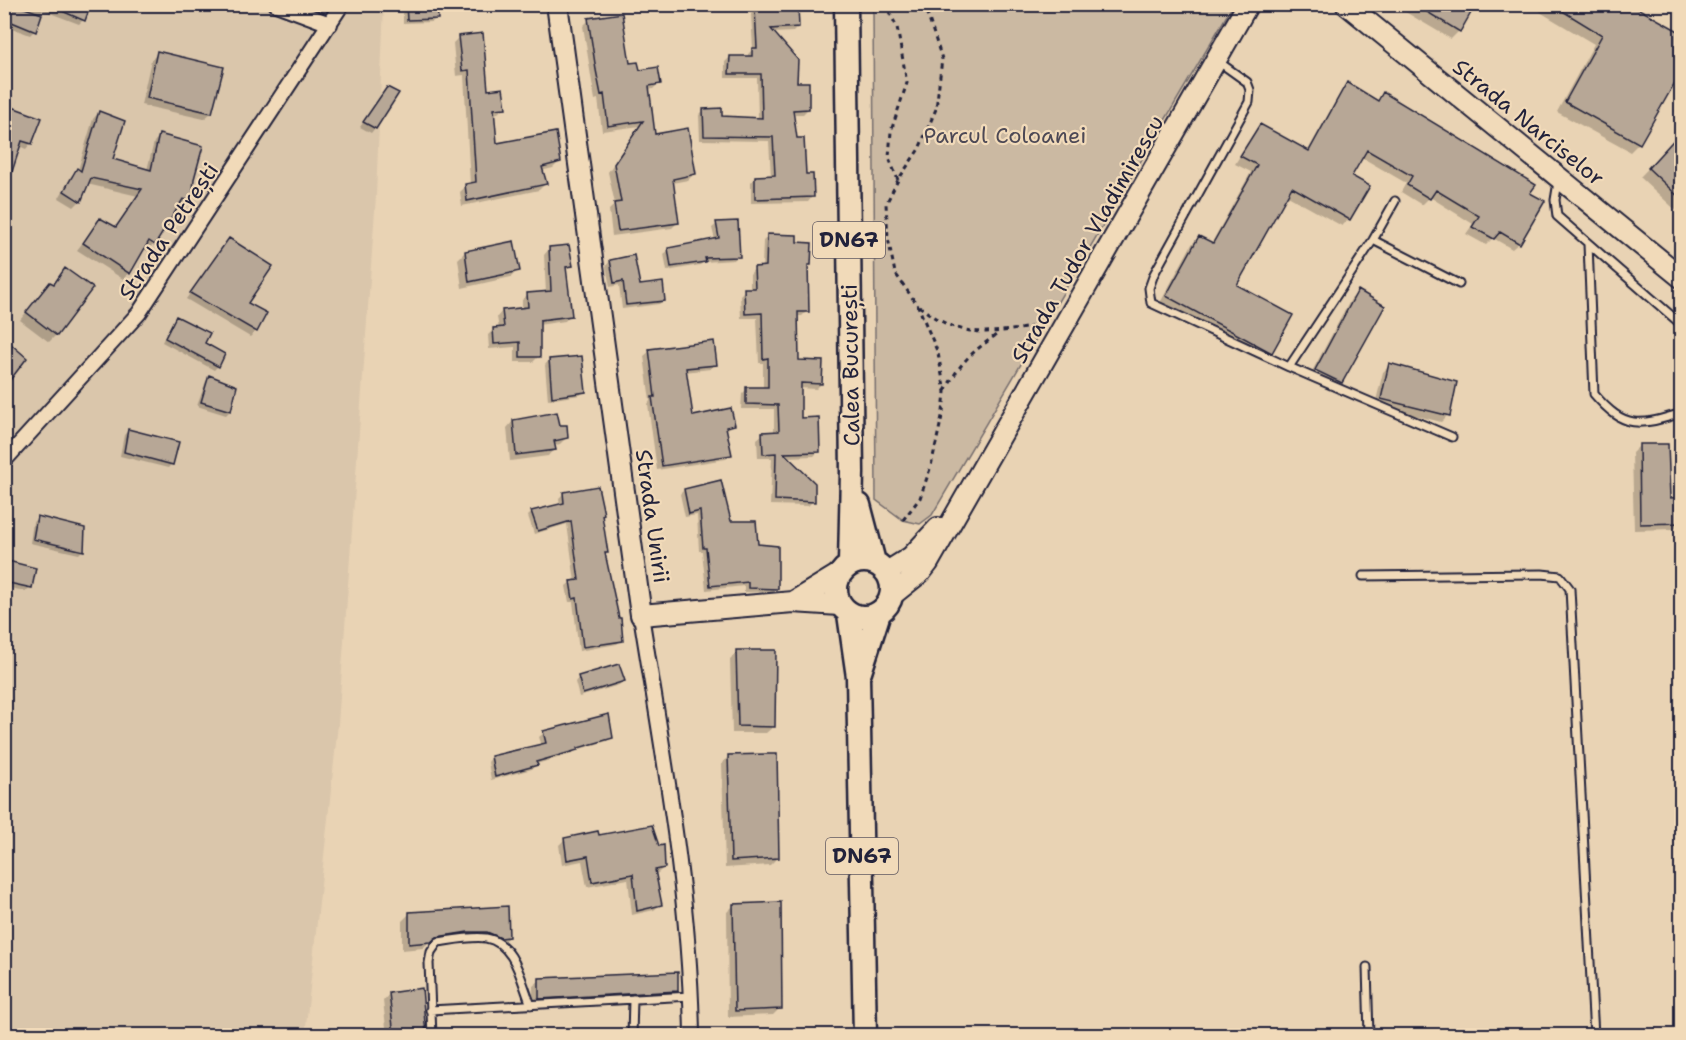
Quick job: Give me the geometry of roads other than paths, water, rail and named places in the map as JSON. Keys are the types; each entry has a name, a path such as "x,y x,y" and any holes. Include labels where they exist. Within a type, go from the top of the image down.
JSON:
{"main road":[{"name":"Strada Unirii","path":"557,4 641,615"},
{"name":"Calea București","path":"846,4 852,474 845,569 835,589 845,609 858,677 865,1035"},
{"name":"Strada Tudor Vladimirescu","path":"885,605 928,563 1248,4"},
{"name":"Strada Narciselor","path":"1346,4 1682,278"},
{"name":"Calea București","path":"852,474 880,567 891,580 885,605 858,677"},
{"name":"Strada Tudor Vladimirescu","path":"880,567 904,562 919,550 965,497"},
{"path":"793,602 858,561 880,567"},
{"path":"641,615 793,602 845,609 859,618 870,617 885,605"}],"street":[{"path":"276,4 330,24"},
{"name":"Strada Petrești","path":"4,461 140,313 342,4"},
{"name":"Strada Unirii","path":"641,615 680,870 691,996 692,1035"}],"lane":[{"path":"1216,60 1247,82 1250,90 1249,102 1154,274 1149,288 1151,303 1289,368 1452,437"},
{"path":"1559,177 1555,200 1557,216 1682,325"},
{"path":"1289,368 1373,240 1395,201"},
{"path":"1373,240 1459,284"},
{"path":"1588,244 1594,394 1609,411 1623,420 1641,424 1682,413"},
{"path":"1363,576 1542,574 1560,576 1570,589 1594,1035"},
{"path":"432,1035 429,963 431,952 438,942 485,938 500,944 508,950 531,1005"},
{"path":"1367,967 1370,1035"},
{"path":"430,1010 691,996"},
{"path":"632,1035 633,999"}],"park label":[{"name":"Parcul Coloanei","path":"1005,135"}]}
